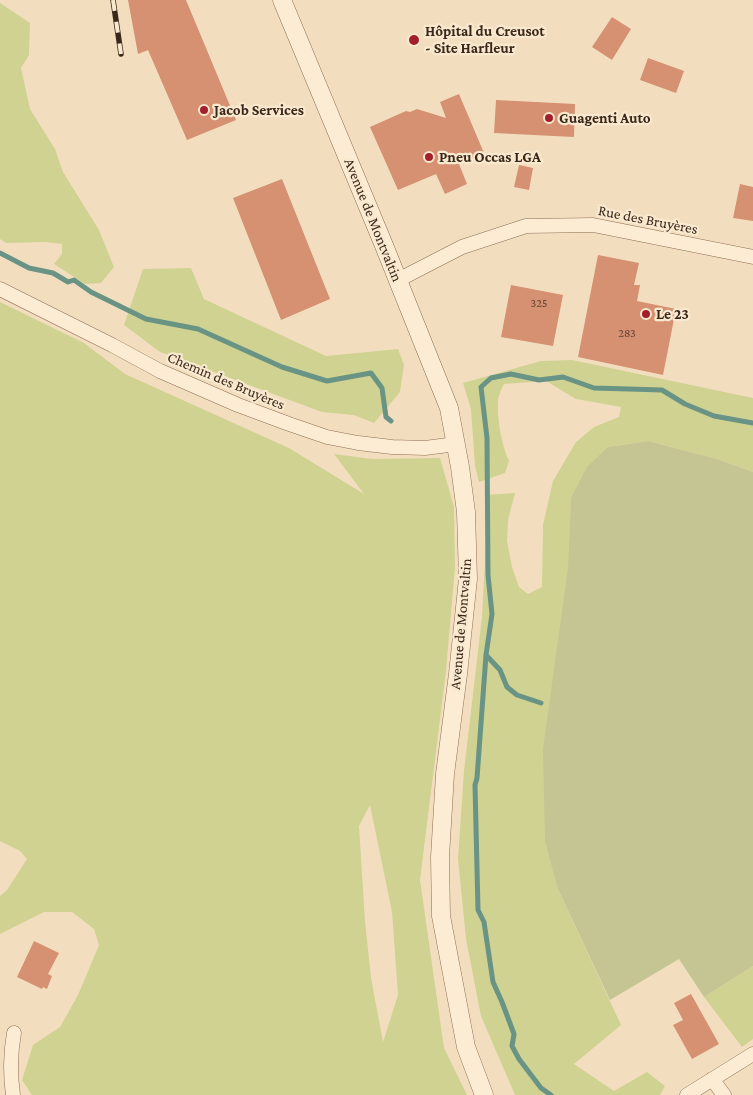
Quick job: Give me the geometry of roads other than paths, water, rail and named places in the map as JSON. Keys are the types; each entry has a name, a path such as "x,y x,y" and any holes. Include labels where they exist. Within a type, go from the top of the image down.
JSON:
{"street":[{"name":"Avenue de Montvaltin","path":"282,0 449,408 456,444 466,512 468,579 445,774 440,857 441,916 466,1048 484,1095"},
{"name":"Rue des Bruyères","path":"398,280 462,247 526,226 593,225 753,256"},
{"name":"Chemin des Bruyères","path":"0,289 160,371 238,405 327,437 392,447 425,448 456,444"},
{"path":"14,1033 10,1056 10,1076 14,1095"},
{"path":"687,1095 753,1054"},
{"path":"712,1080 724,1095"}],"waterway":[{"path":"0,253 29,268 53,273 68,282 74,280 91,292 146,319 198,329 282,367 327,381 371,373 382,388 386,417 391,421"},
{"path":"551,1095 541,1088 519,1059 512,1046 514,1034 493,982 484,922 478,910 475,785 486,655 492,614 488,575 487,438 481,387 491,378 511,374 539,380 563,377 594,388 662,390 685,404 714,416 753,423"},
{"path":"486,655 500,670 507,687 517,695 541,703"}],"railway":[{"path":"113,0 121,54"}],"place":[{"name":"Hôpital du Creusot - Site Harfleur","path":"414,40"},
{"name":"Jacob Services","path":"204,110"},
{"name":"Guagenti Auto","path":"549,118"},
{"name":"Pneu Occas LGA","path":"429,157"},
{"name":"Le 23","path":"646,314"}]}
